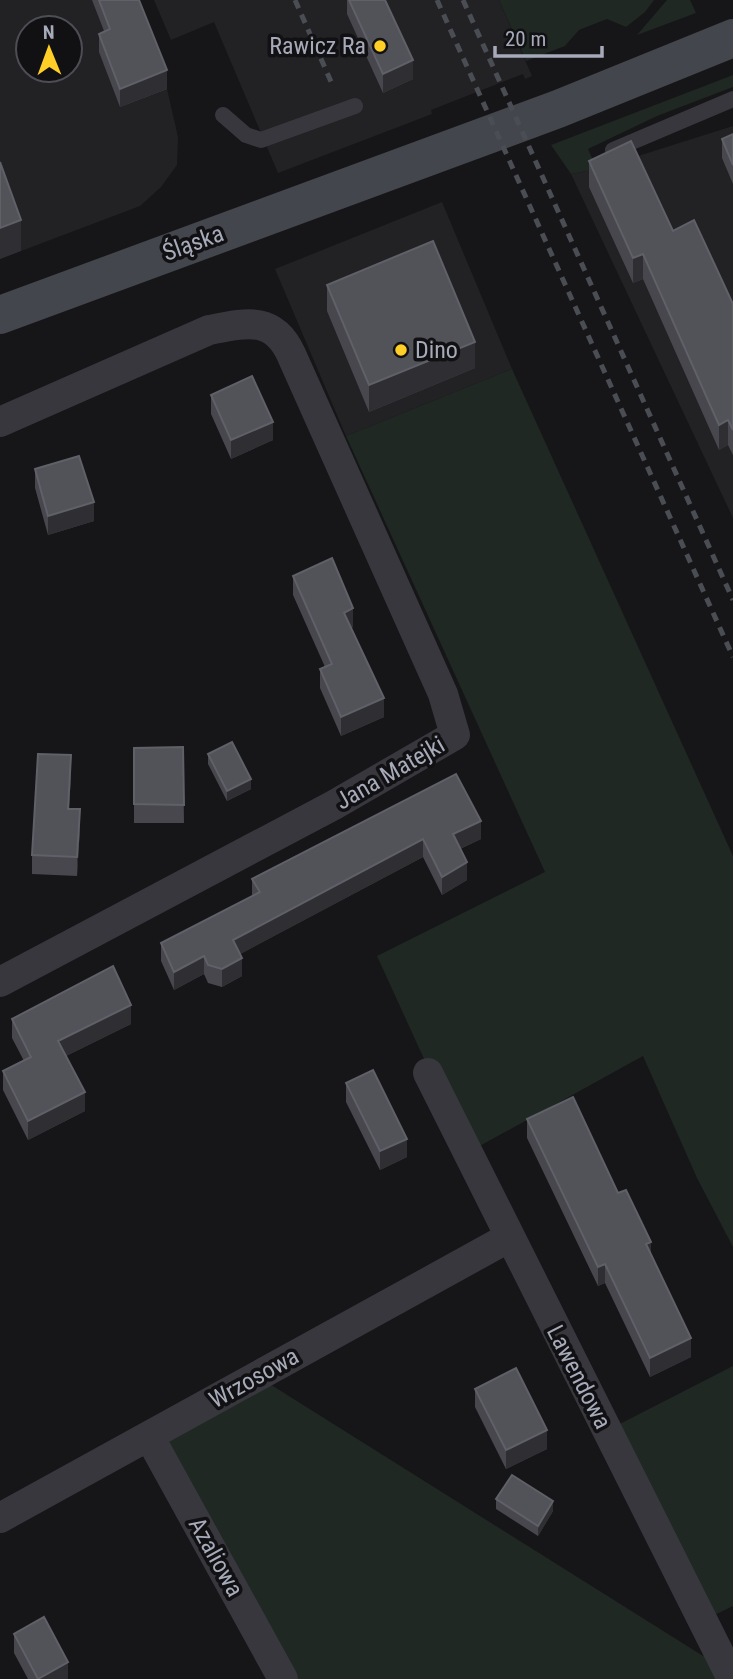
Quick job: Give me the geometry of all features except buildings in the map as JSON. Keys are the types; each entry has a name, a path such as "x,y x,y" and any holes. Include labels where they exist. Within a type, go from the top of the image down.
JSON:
{"street":[{"name":"Śląska","path":"0,316 558,109 733,38"},
{"name":"Jana Matejki","path":"0,422 209,330 244,324 269,327 284,338 443,695 455,735 334,806 0,982"},
{"name":"Lawendowa","path":"428,1073 508,1238 732,1679"},
{"name":"Wrzosowa","path":"0,1518 508,1238"},
{"name":"Azaliowa","path":"149,1436 283,1679"}],"lane":[{"path":"600,156 733,99"},
{"path":"223,114 246,135 261,140 355,106"}],"shaded area":[{"path":"0,0 132,0 167,89 178,137 177,165 161,187 140,206 0,259"},
{"path":"154,0 499,0 532,76 525,79 523,74 431,110 432,114 278,173 214,22 171,40"},
{"path":"499,0 654,0 645,12 626,27 607,19 579,30 565,46 526,61"},
{"path":"667,0 690,0 696,13 637,35"},
{"path":"733,75 733,87 657,116 588,149 597,169 571,174 551,145"},
{"path":"733,126 733,518 571,174 597,169"},
{"path":"442,202 512,369 346,436 275,269"},
{"path":"512,369 733,856 733,1247 697,1178 643,1056 467,1153 377,956 545,872 346,436"},
{"path":"733,1366 733,1606 702,1621 606,1431"},
{"path":"257,1376 727,1671 733,1679 283,1679 149,1436"}],"railway":[{"path":"295,0 333,86"},
{"path":"437,0 733,657"},
{"path":"463,0 733,600"}],"place":[{"name":"Rawicz Ra","path":"380,46"},
{"name":"Dino","path":"401,350"}]}
